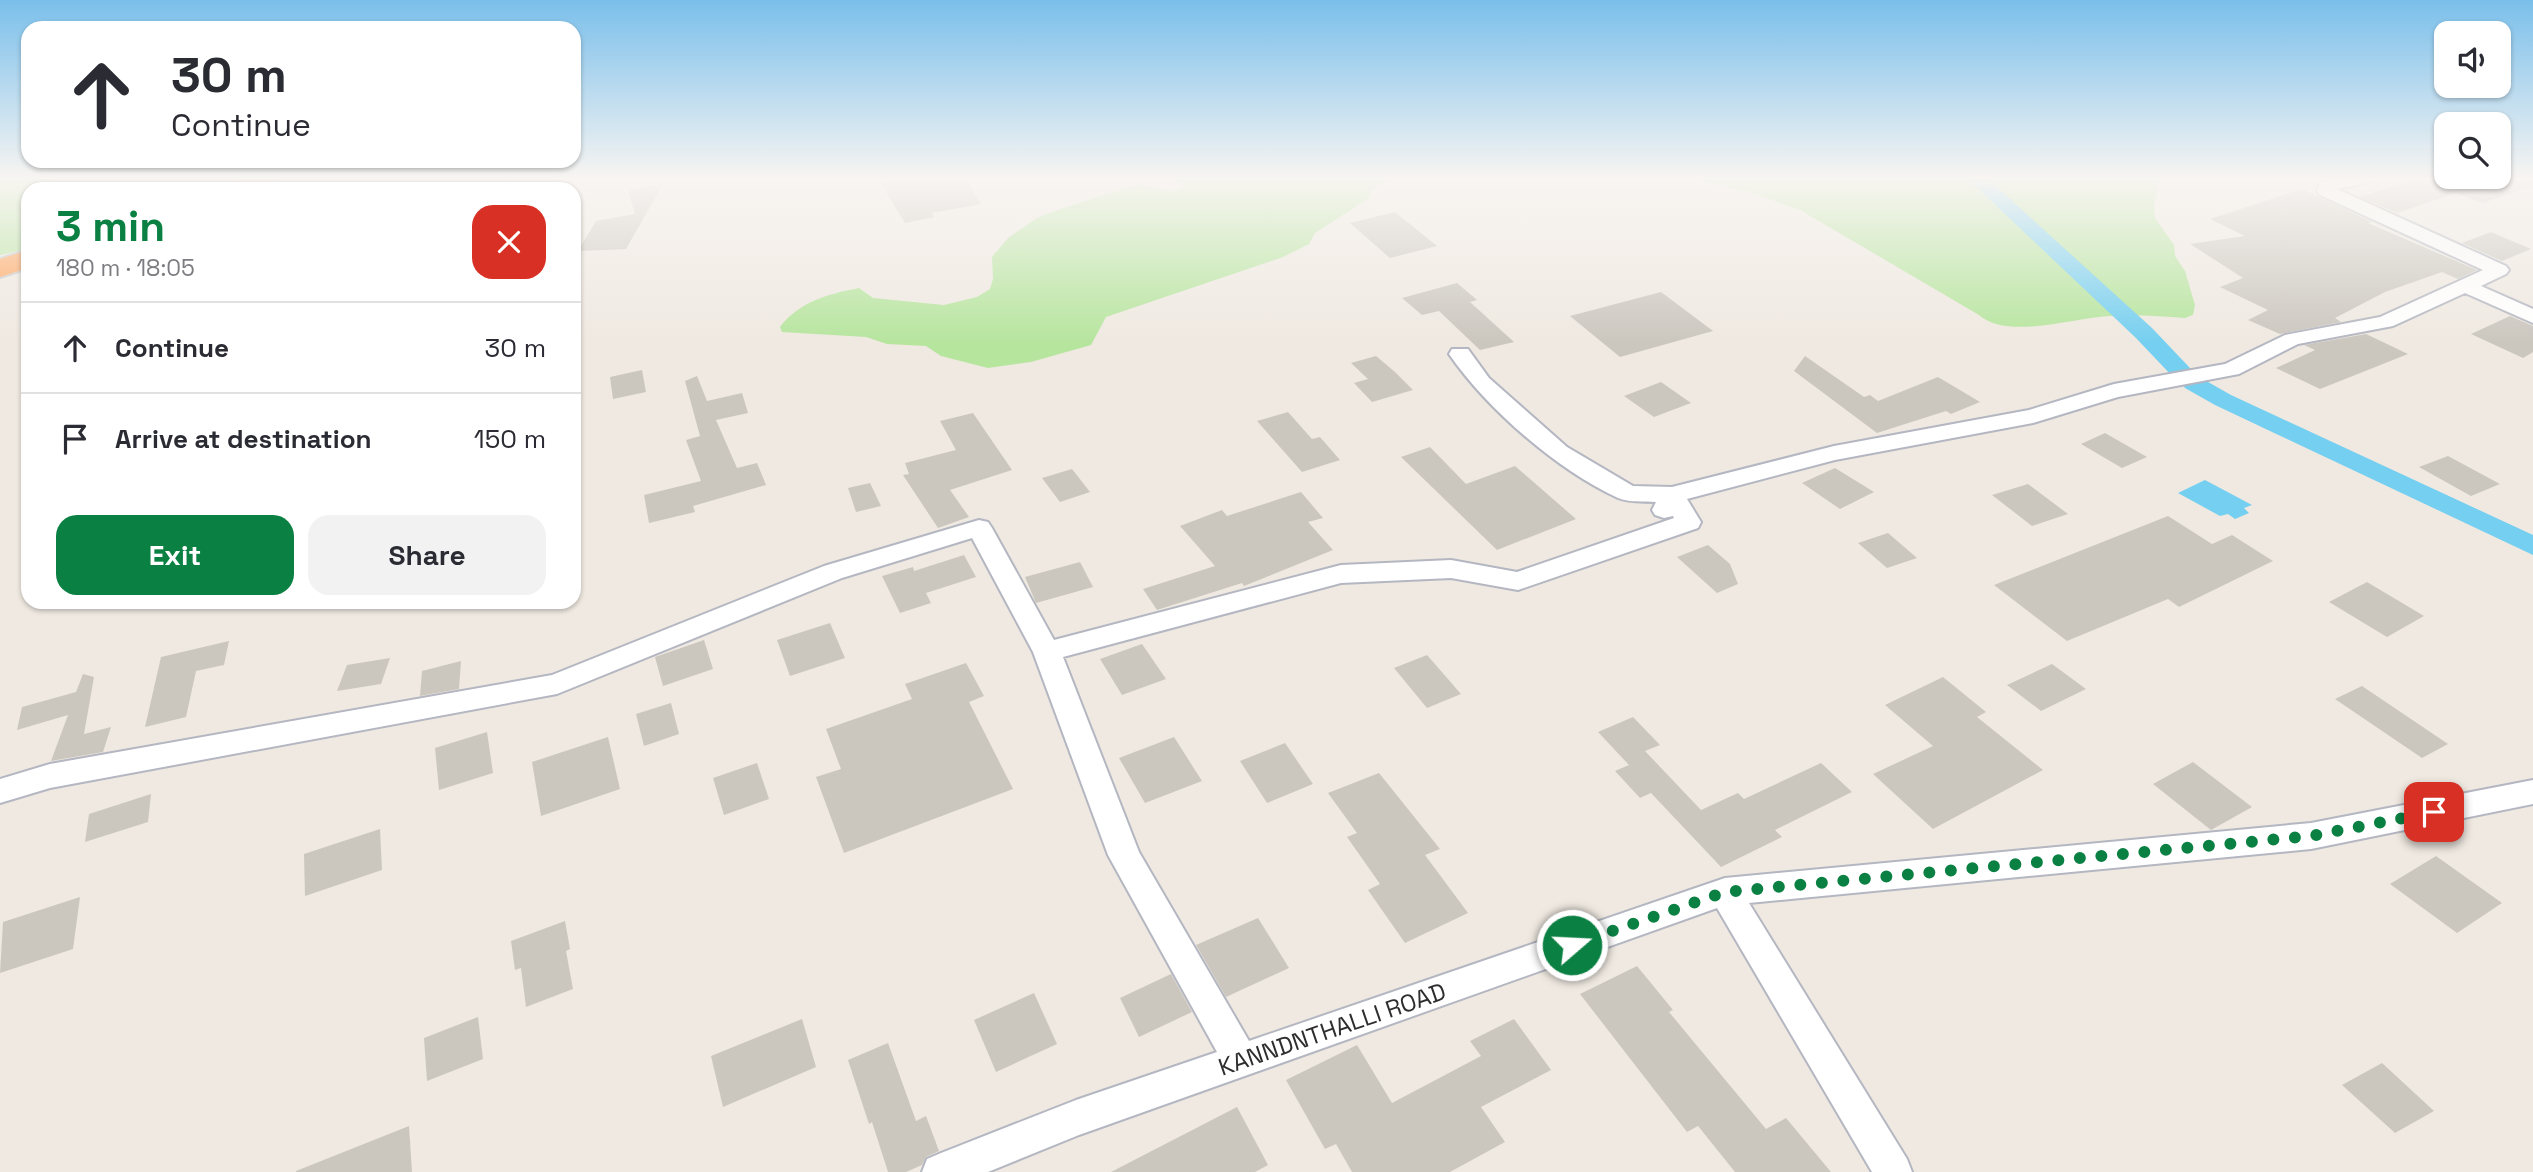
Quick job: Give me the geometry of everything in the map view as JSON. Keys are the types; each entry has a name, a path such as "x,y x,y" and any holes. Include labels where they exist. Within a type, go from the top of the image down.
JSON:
{"highway":[{"path":"0,268 21,261"}],"street":[{"path":"1460,354 1481,383 1559,452 1628,493 1672,495 1834,453 2033,416 2114,391 2231,369 2292,339 2386,322 2500,270 2420,234"},
{"path":"2465,286 2533,317"},
{"path":"1047,652 1342,574 1451,569 1518,581 1689,522 1672,495"},
{"path":"0,791 78,771 557,684 833,572 979,528 1047,652 1124,855 1241,1061"},
{"path":"1893,1172 1725,892 2311,836 2533,792"},
{"name":"KANNDNTHALLI ROAD","path":"959,1169 1076,1118 1725,892"}],"green space":[{"path":"0,234 21,234 21,250 0,255"},
{"path":"1014,234 1315,234 1309,244 1283,257 1106,317 1091,345 1031,362 988,368 941,356 926,346 887,344 866,337 782,332 780,327 788,318 806,305 826,296 859,288 873,298 944,305 977,297 990,289 993,279 992,257"},
{"path":"1840,234 2166,234 2174,245 2175,256 2185,271 2195,305 2193,315 2185,318 2109,316 2023,327 1991,322"}],"water":[{"path":"2205,480 2252,505 2244,508 2249,513 2235,519 2228,514 2220,516 2178,493"}],"building":[{"path":"588,234 635,234 626,249 581,251"},
{"path":"1362,234 1422,234 1437,246 1390,258"},
{"path":"2240,234 2393,234 2477,270 2458,279 2442,272 2385,292 2335,318 2341,322 2280,334 2248,320 2268,310 2220,287 2243,278 2190,244 2245,236"},
{"path":"2487,234 2495,234 2531,249 2502,261 2462,243"},
{"path":"1457,283 1477,300 1470,302 1514,342 1480,350 1439,311 1422,315 1402,298"},
{"path":"1661,292 1713,331 1620,357 1570,316"},
{"path":"2510,316 2533,326 2533,352 2523,358 2471,334"},
{"path":"2366,334 2408,354 2320,389 2276,368 2315,350 2304,345"},
{"path":"1376,356 1413,390 1372,402 1354,383 1368,379 1351,363"},
{"path":"1805,356 1864,397 1870,395 1878,401 1938,377 1980,402 1951,414 1946,411 1877,433 1794,371"},
{"path":"642,370 646,392 613,399 610,377"},
{"path":"697,376 707,401 742,393 748,413 716,420 737,468 757,463 766,485 693,506 695,512 649,523 644,495 701,481 686,440 700,436 685,381"},
{"path":"1661,382 1691,403 1654,417 1624,396"},
{"path":"1288,412 1312,439 1320,437 1340,460 1302,472 1257,421"},
{"path":"973,413 1012,470 950,490 969,517 938,528 903,475 909,474 905,463 956,450 940,421"},
{"path":"2105,433 2147,457 2122,468 2081,444"},
{"path":"1430,447 1466,484 1515,466 1576,519 1497,550 1401,457"},
{"path":"2448,456 2500,484 2471,496 2419,467"},
{"path":"1835,468 1874,492 1840,509 1802,483"},
{"path":"1072,469 1090,492 1060,502 1042,478"},
{"path":"870,483 881,506 856,512 848,488"},
{"path":"2028,484 2068,514 2032,526 1992,495"},
{"path":"1301,492 1323,518 1308,522 1333,550 1244,586 1242,583 1157,610 1143,589 1215,566 1180,526 1222,510 1227,516"},
{"path":"2168,516 2212,544 2232,535 2273,561 2179,607 2168,599 2067,641 1994,585"},
{"path":"1888,533 1917,558 1887,568 1858,543"},
{"path":"1708,545 1730,564 1738,584 1717,593 1677,557"},
{"path":"964,555 976,577 926,593 931,603 900,613 882,576 913,567 914,571"},
{"path":"1080,562 1093,587 1036,603 1025,577"},
{"path":"2367,582 2424,616 2387,637 2329,602"},
{"path":"830,623 845,658 790,676 777,640"},
{"path":"704,640 713,669 663,686 655,657"},
{"path":"229,641 224,665 196,671 186,717 145,727 161,657"},
{"path":"1142,644 1166,679 1122,695 1100,659"},
{"path":"1427,655 1461,694 1427,708 1394,668"},
{"path":"390,658 381,684 337,691 347,665"},
{"path":"461,661 459,689 420,696 422,671"},
{"path":"966,663 984,696 969,702 1013,789 844,853 816,777 841,769 826,729 912,699 905,684"},
{"path":"2052,664 2086,689 2041,711 2007,685"},
{"path":"83,674 94,677 84,734 111,727 103,752 51,761 68,715 17,730 22,707 76,692"},
{"path":"1943,677 1986,712 1977,717 2043,770 1933,829 1873,774 1933,746 1885,705"},
{"path":"2362,686 2448,744 2422,758 2335,699"},
{"path":"671,703 679,734 644,746 636,714"},
{"path":"1633,717 1660,745 1645,751 1701,810 1738,793 1744,799 1821,763 1852,792 1775,830 1782,837 1721,867 1651,793 1640,798 1615,771 1629,765 1598,732"},
{"path":"487,732 493,773 439,790 435,748"},
{"path":"608,737 620,789 541,816 532,762"},
{"path":"1174,737 1202,781 1145,803 1119,758"},
{"path":"1285,743 1313,784 1267,803 1240,761"},
{"path":"2193,762 2252,807 2211,830 2153,784"},
{"path":"757,763 769,799 724,815 713,778"},
{"path":"1379,773 1440,849 1425,855 1468,913 1405,943 1368,890 1380,884 1347,837 1357,833 1328,793"},
{"path":"151,794 148,822 85,842 89,814"},
{"path":"380,829 382,870 305,896 304,854"},
{"path":"2436,856 2502,903 2457,933 2390,884"},
{"path":"80,897 73,949 0,973 3,922"},
{"path":"1258,918 1289,968 1226,997 1196,945"},
{"path":"565,921 570,949 566,951 573,989 526,1007 521,968 515,970 511,941"},
{"path":"1637,966 1673,1010 1669,1012 1766,1129 1786,1118 1831,1172 1735,1172 1698,1126 1687,1132 1580,994"},
{"path":"1171,974 1192,1012 1139,1037 1120,998"},
{"path":"1034,993 1057,1044 996,1072 974,1020"},
{"path":"478,1017 483,1059 427,1081 424,1038"},
{"path":"802,1019 816,1067 723,1107 711,1056"},
{"path":"1514,1019 1551,1070 1481,1107 1505,1142 1450,1172 1352,1172 1336,1144 1325,1149 1286,1080 1357,1045 1392,1103 1481,1056 1470,1041"},
{"path":"888,1043 916,1121 926,1116 939,1151 926,1157 922,1165 906,1172 888,1172 848,1060"},
{"path":"2382,1063 2434,1111 2395,1133 2342,1085"},
{"path":"1237,1107 1268,1165 1255,1172 1111,1172"},
{"path":"409,1126 412,1172 296,1172 296,1171"}],"waterway":[{"path":"2036,234 2144,333 2181,372"},
{"path":"2158,347 2176,367"},
{"path":"2193,383 2223,400 2533,546"}],"route":[{"path":"1572,945 1725,892 2311,836 2434,812"}]}
